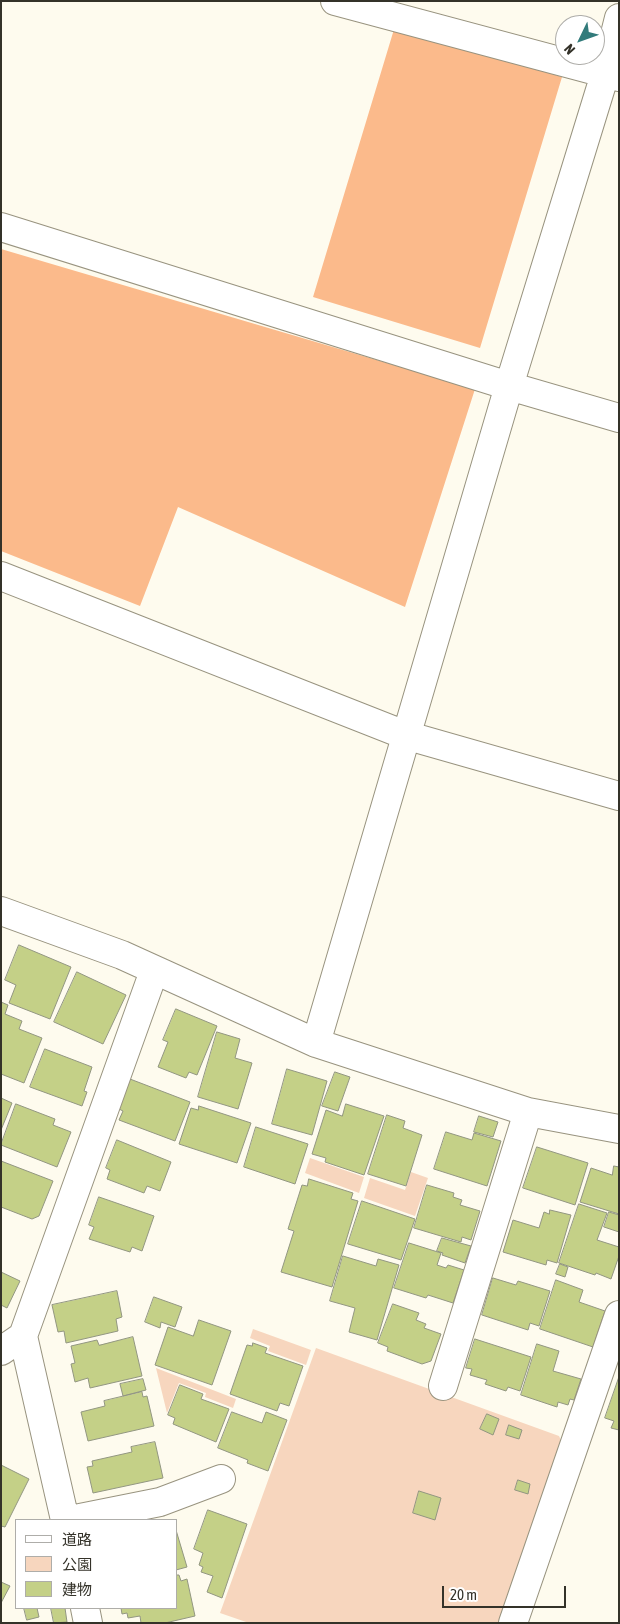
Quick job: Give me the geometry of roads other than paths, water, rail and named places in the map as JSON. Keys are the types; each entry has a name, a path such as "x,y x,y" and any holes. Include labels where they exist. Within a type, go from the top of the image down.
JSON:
{"street":[{"path":"335,1 612,76"},
{"path":"316,1043 509,386 612,76 619,18"},
{"path":"1,226 509,386 619,418"},
{"path":"1,576 406,735 619,796"},
{"path":"1,910 122,955 316,1043 528,1112 619,1129"},
{"path":"65,1519 12,1343 154,970"},
{"path":"443,1386 528,1112"},
{"path":"513,1623 619,1315"},
{"path":"75,1519 160,1502 221,1479"},
{"path":"85,1609 88,1623"}]}
